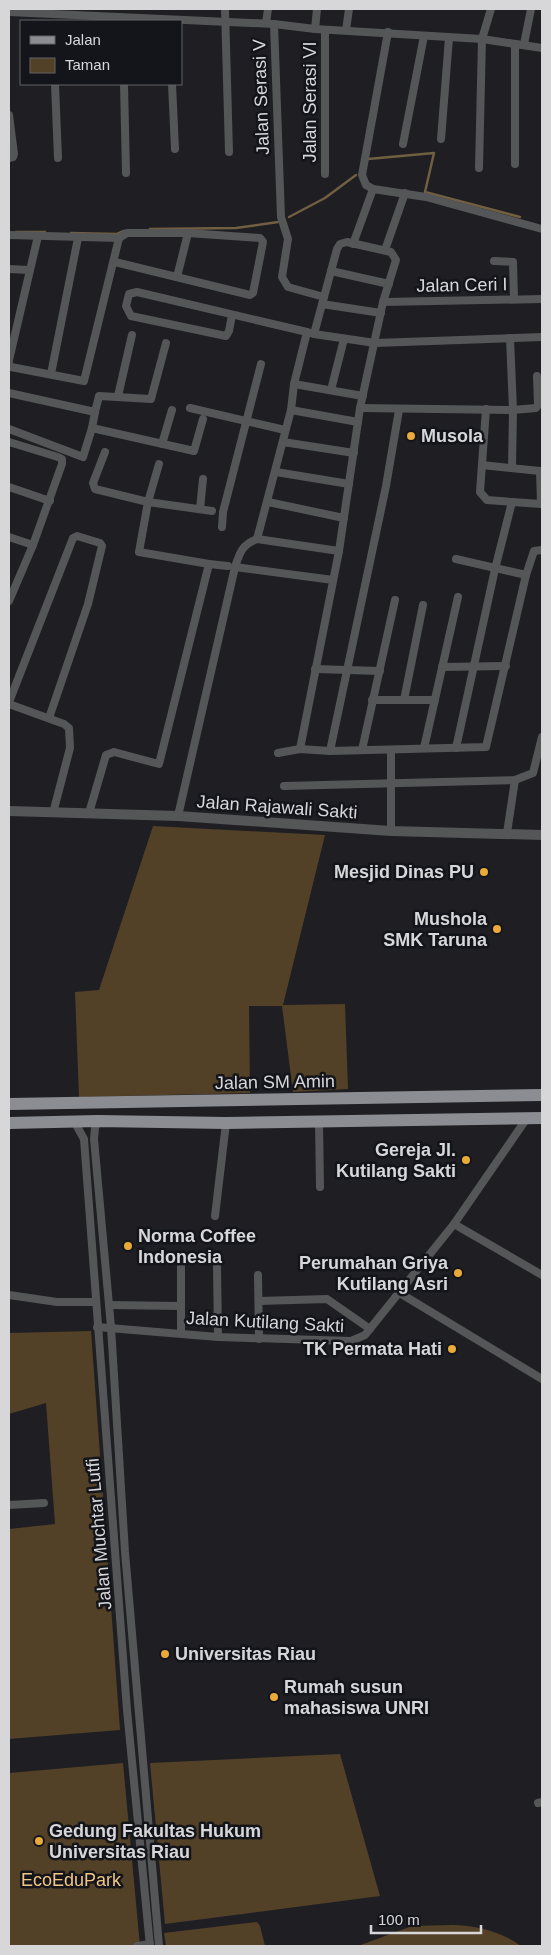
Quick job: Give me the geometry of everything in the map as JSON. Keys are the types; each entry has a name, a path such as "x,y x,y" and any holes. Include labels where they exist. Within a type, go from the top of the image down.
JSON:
{"main road":[{"name":"Jalan SM Amin","path":"9,1104 542,1095"},
{"path":"203,1101 205,1122"},
{"path":"9,1123 98,1121 226,1123 542,1118"}],"street":[{"path":"9,12 52,18 123,19 133,12 169,20 170,9"},
{"path":"225,9 229,152"},
{"name":"Jalan Serasi V","path":"268,9 281,217 288,239 282,278 288,287 323,300 381,313"},
{"path":"315,29 317,9"},
{"path":"346,30 349,9"},
{"path":"479,168 482,40 490,9"},
{"path":"515,164 519,44 531,9"},
{"path":"182,21 270,23 325,30 388,32 482,40 542,48"},
{"name":"Jalan Serasi VI","path":"325,30 325,174"},
{"path":"388,32 362,175 366,185 373,189 405,193 542,228"},
{"path":"403,144 424,36"},
{"path":"441,139 448,38"},
{"path":"55,85 58,158"},
{"path":"124,85 126,173"},
{"path":"172,85 175,149"},
{"path":"9,115 14,154 13,157 9,158"},
{"path":"353,244 373,189"},
{"path":"385,250 405,193"},
{"path":"9,235 119,238 127,232 188,233 261,239 262,244 253,293 249,295 114,262"},
{"path":"177,278 188,233"},
{"path":"9,360 38,236"},
{"path":"51,374 78,238"},
{"path":"9,364 11,367 82,381 85,379 119,238"},
{"path":"257,539 276,472 285,430 292,410 294,384 310,333 323,300 337,249 340,244 346,242 385,250 395,255 396,260 383,302 360,408 344,518 300,750"},
{"path":"494,261 513,262 514,299"},
{"path":"9,269 30,270"},
{"path":"331,271 389,284"},
{"path":"232,314 229,331 226,336 131,316 126,306 129,294 136,292 232,314 310,333 375,343 542,337"},
{"name":"Jalan Ceri I","path":"383,302 542,299"},
{"path":"9,320 19,321"},
{"path":"118,396 132,335"},
{"path":"510,338 513,410 512,467"},
{"path":"331,390 344,339"},
{"path":"9,429 83,457 99,396 151,399 166,344"},
{"path":"222,527 223,512 261,364"},
{"path":"360,408 513,410 540,407 538,376"},
{"path":"294,384 363,396"},
{"path":"9,393 94,412"},
{"path":"190,408 285,430"},
{"path":"162,444 172,410"},
{"path":"292,410 358,422"},
{"path":"330,751 386,486 399,410"},
{"path":"482,465 541,469 542,504 487,500 483,498 480,492 486,410"},
{"path":"92,428 194,451 203,419"},
{"path":"9,442 62,459 50,501 9,601"},
{"path":"283,442 354,453"},
{"path":"106,452 93,483 95,489 148,502 212,511"},
{"path":"159,464 148,502 139,552 209,564 333,580"},
{"path":"276,472 349,484"},
{"path":"200,509 203,479"},
{"path":"9,487 50,501"},
{"path":"268,502 344,518"},
{"path":"456,748 495,569 512,502"},
{"path":"49,718 88,604 102,546 100,543 77,536 73,538 9,703 49,718 69,728 71,737 53,813"},
{"path":"9,537 33,545"},
{"path":"178,816 232,567 241,549 246,543 257,539 338,551"},
{"path":"278,753 300,750 491,747 526,575 534,551 542,550"},
{"path":"456,558 526,575"},
{"path":"89,813 106,755 114,752 158,764 209,564"},
{"path":"424,748 458,597"},
{"path":"362,750 395,600"},
{"path":"404,700 423,605"},
{"path":"442,667 506,666"},
{"path":"315,669 380,670"},
{"path":"372,700 435,700"},
{"path":"284,786 515,780 533,773 542,737"},
{"path":"390,831 391,750"},
{"path":"507,833 515,780"},
{"name":"Jalan Rajawali Sakti","path":"9,811 178,816 390,831 542,835"},
{"name":"Jalan Kutilang Sakti","path":"97,1327 259,1339 351,1341 359,1339 370,1329 454,1224 527,1118"},
{"name":"Jalan Muchtar Lutfi","path":"74,1121 84,1139 95,1302 128,1710 150,1945"},
{"name":"Jalan Muchtar Lutfi","path":"98,1121 94,1140 111,1327 125,1552 159,1946"},
{"path":"319,1122 320,1187"},
{"path":"216,1216 226,1123"},
{"path":"454,1224 542,1275"},
{"path":"181,1260 181,1333"},
{"path":"218,1266 218,1337"},
{"path":"258,1275 259,1339"},
{"path":"398,1292 542,1380"},
{"path":"9,1295 57,1302 95,1302"},
{"path":"258,1302 327,1299 370,1329"},
{"path":"109,1305 181,1306"},
{"path":"9,1505 44,1503"},
{"path":"137,1946 150,1945"}],"green space":[{"path":"153,826 325,835 283,1005 345,1004 348,1089 293,1092 282,1006 249,1006 250,1093 79,1097 75,992 99,990"},
{"path":"91,1331 120,1730 9,1739 9,1529 55,1524 46,1403 9,1414 9,1333"},
{"path":"340,1754 380,1896 165,1924 150,1763"},
{"name":"EcoEduPark","path":"123,1763 140,1946 9,1946 9,1773"},
{"path":"257,1922 260,1926 265,1946 166,1946 164,1933"},
{"path":"452,1925 488,1930 506,1937 521,1946 358,1946 412,1926"}],"waterway":[{"path":"368,159 434,153 425,192 520,217"},
{"path":"289,217 325,198 356,175"},
{"path":"150,229 236,228 278,222"},
{"path":"71,233 117,234 124,231"},
{"path":"16,232 45,232"}],"place":[{"name":"Musola","path":"411,436"},
{"name":"Mesjid Dinas PU","path":"484,872"},
{"name":"Mushola SMK Taruna","path":"497,929"},
{"name":"Gereja Jl. Kutilang Sakti","path":"466,1160"},
{"name":"Norma Coffee Indonesia","path":"128,1246"},
{"name":"Perumahan Griya Kutilang Asri","path":"458,1273"},
{"name":"TK Permata Hati","path":"452,1349"},
{"name":"Universitas Riau","path":"165,1654"},
{"name":"Rumah susun mahasiswa UNRI","path":"274,1697"},
{"name":"Gedung Fakultas Hukum Universitas Riau","path":"39,1841"}]}
